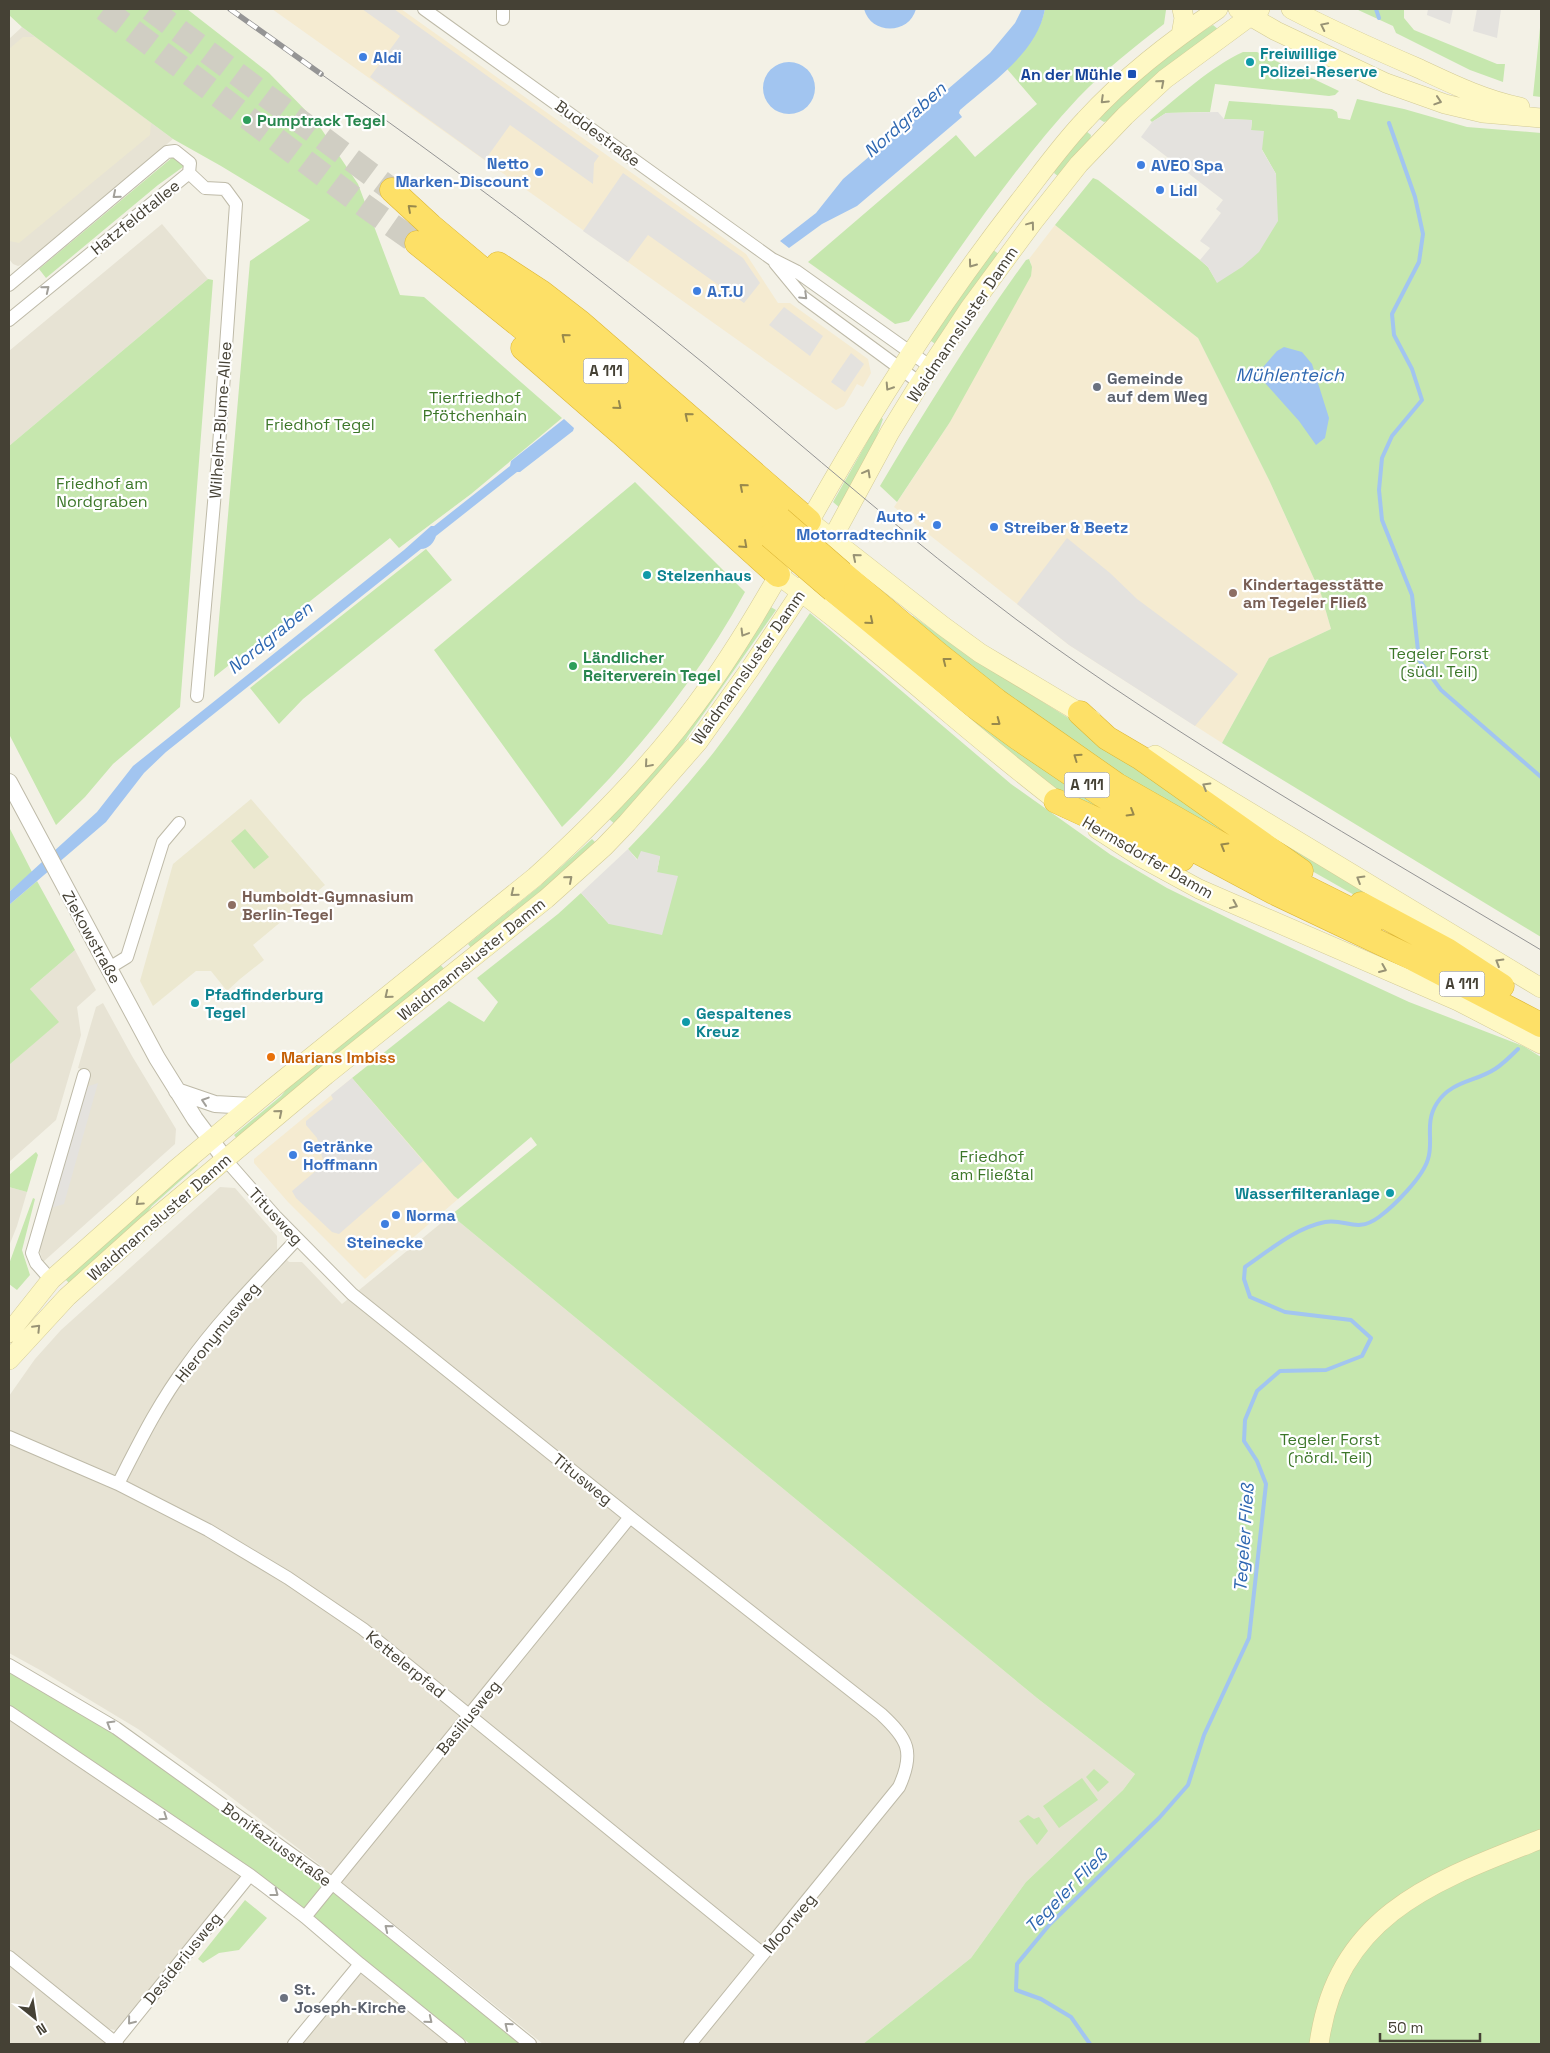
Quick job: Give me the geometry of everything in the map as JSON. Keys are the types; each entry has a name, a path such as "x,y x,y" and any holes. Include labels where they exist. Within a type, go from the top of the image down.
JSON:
{"highway":[{"name":"A 111","path":"392,190 445,265 628,414 775,528"},
{"name":"A 111","path":"424,234 837,581 973,705 1018,738 1102,795 1183,844 1273,892 1414,959 1541,1025"},
{"path":"424,234 524,282 581,322 809,521"},
{"path":"445,265 505,332 624,435 778,575"},
{"name":"A 111","path":"837,581 939,655 997,701 1117,785 1247,858 1541,1007"},
{"path":"1080,713 1107,738 1172,780 1292,867 1447,950 1502,986"},
{"path":"1056,801 1224,879 1302,918 1327,927 1368,937"}],"main road":[{"path":"1182,9 1184,18 1182,35"},
{"name":"Waidmannsluster Damm","path":"9,1333 51,1280 210,1140 534,877 594,822 652,760 679,727 733,652 809,521 906,361 989,241 1067,140 1118,86 1161,50 1218,9"},
{"path":"1291,9 1362,44 1484,97 1541,110"},
{"path":"1250,11 1276,31 1363,73 1395,86 1445,104 1483,112 1541,118"},
{"name":"Waidmannsluster Damm","path":"9,1360 67,1297 225,1159 326,1075 546,899 604,847 651,797 698,742 750,669 801,592 832,540 890,432 920,383 970,309 1029,228 1079,164 1104,136 1165,80 1250,11"},
{"path":"809,521 942,626 980,653 1112,730 1541,988"},
{"name":"Hermsdorfer Damm","path":"778,575 864,640 1022,776 1079,818 1142,858 1199,889 1458,1001 1541,1044"},
{"path":"51,1280 67,1297"},
{"path":"1319,2044 1327,2005 1342,1970 1354,1951 1384,1918 1409,1898 1429,1887 1541,1839"}],"street":[{"name":"Buddestraße","path":"424,9 772,259 796,271 906,361 920,383"},
{"name":"Hatzfeldtallee","path":"9,320 189,173 190,163 174,151 167,152 11,279"},
{"name":"Wilhelm-Blume-Allee","path":"189,173 205,188 225,189 236,204 220,446 197,696"},
{"name":"Buddestraße","path":"772,259 803,297 906,361 931,367"},
{"name":"Ziekowstraße","path":"9,782 177,1091 225,1159"},
{"path":"109,968 126,958 163,842 179,823"},
{"path":"51,1280 36,1263 32,1254 84,1075"},
{"path":"177,1091 215,1104 251,1106"},
{"name":"Titusweg","path":"225,1159 297,1239 352,1294 630,1517 873,1708 898,1730 905,1742 908,1760 906,1773 888,1802"},
{"name":"Hieronymusweg","path":"118,1484 148,1425 185,1366 222,1321 297,1239"},
{"name":"Kettelerpfad","path":"9,1437 118,1484 208,1530 288,1578 363,1628 763,1954"},
{"name":"Basiliusweg","path":"305,1917 630,1517"},
{"name":"Bonifaziusstraße","path":"9,1665 116,1728 333,1884 530,2044"},
{"path":"9,1712 250,1875 305,1917 459,2044"},
{"name":"Moorweg","path":"690,2044 888,1802"},
{"name":"Desideriusweg","path":"116,2043 250,1875"},
{"path":"9,1957 116,2043"},
{"path":"294,2044 360,1964"}],"shaded area":[{"path":"272,9 401,9 746,254 778,303 790,303 868,359 871,373 863,387 857,384 844,406 836,410"},
{"path":"362,9 394,9 599,156 594,163 593,184 510,125 485,160 370,77 400,36"},
{"path":"1428,9 1453,9 1450,24 1427,15"},
{"path":"1477,9 1501,9 1497,38 1473,31"},
{"path":"22,27 173,139 24,264 18,266 9,259 9,39"},
{"path":"23,37 36,37 151,123 150,135 19,243 9,241 9,49"},
{"name":"Lidl","path":"1218,112 1224,119 1252,120 1251,130 1264,131 1262,150 1276,174 1278,221 1259,252 1242,267 1217,283 1208,267 1200,260 1210,248 1200,241 1221,213 1216,209 1223,200 1141,137 1152,122 1166,113"},
{"path":"623,173 743,258 760,283 744,303 648,235 628,262 583,231"},
{"path":"162,224 208,279 9,446 9,351"},
{"path":"1055,225 1198,338 1270,482 1321,594 1331,629 1269,658 1222,743 1069,645 894,507 950,422 1031,263 1029,259"},
{"path":"784,307 823,336 810,356 769,325"},
{"path":"851,353 864,364 845,392 831,382"},
{"path":"1067,538 1110,573 1137,599 1238,674 1195,726 1069,645 1017,604"},
{"name":"Humboldt-Gymnasium Berlin-Tegel","path":"251,799 325,885 253,945 264,960 227,991 211,971 196,971 153,1006 140,981 173,864"},
{"path":"628,849 637,860 641,851 660,856 657,872 678,876 662,935 609,924 581,893"},
{"path":"75,950 96,990 77,1007 81,1035 56,1120 9,1162 9,1065 58,1022 30,989"},
{"path":"103,1003 176,1129 175,1144 43,1262 39,1249 90,1072 78,1068 96,1007"},
{"path":"352,1078 458,1199 365,1279 288,1202 254,1163 254,1159"},
{"path":"352,1078 423,1161 339,1234 332,1232 296,1198 292,1191 324,1164 317,1138 306,1125 306,1121 333,1099 331,1095"},
{"path":"98,1083 64,1204 51,1208 86,1087"},
{"path":"9,1187 27,1192 9,1246"},
{"path":"220,1187 235,1188 277,1236 277,1250 289,1262 302,1262 342,1304 451,1215 1037,1698 1135,1774 1123,1790 1026,1882 971,1958 863,2044 543,2044 328,1871 215,1785 138,1729 9,1653 9,1396 35,1359 61,1330"},
{"path":"9,1716 242,1876 120,2028 115,2030 105,2028 9,1950"},
{"path":"9,1962 110,2044 9,2044"},
{"path":"363,1973 452,2044 300,2044 359,1975"}],"green space":[{"path":"9,9 187,9 269,73 316,121 358,184 400,295 424,297 562,418 471,494 399,548 390,538 214,677 250,261 310,220 173,139 22,27 9,15"},
{"path":"1045,9 1166,10 1164,24 1098,78 1055,124 1011,178 909,321 895,324 808,262 956,135 975,157 1037,104 1007,69 1030,42 1043,18"},
{"path":"1356,9 1404,9 1404,18 1414,30 1497,64 1505,64 1503,82 1470,70 1396,33 1393,26"},
{"path":"1541,18 1541,97 1533,96"},
{"path":"1213,25 1219,30 1133,96 1107,121 1104,122 1099,119 1098,117 1111,104 1153,67"},
{"path":"1243,52 1257,52 1339,91 1335,95 1329,96 1215,84 1210,112 1166,113 1152,122 1150,120 1219,65"},
{"name":"Tegeler Forst (südl. Teil)","path":"1357,99 1404,109 1467,127 1541,133 1541,937 1222,743 1269,658 1331,629 1321,594 1270,482 1198,338 1055,225 1093,178 1200,260 1208,267 1217,282 1276,174 1251,130 1252,120 1224,119 1229,101 1332,109 1337,112 1338,118 1350,120"},
{"path":"1086,131 1091,135 1090,140 1059,177 1054,173 1056,168"},
{"path":"174,156 184,164 183,167 158,185 46,278 39,269"},
{"path":"992,249 1000,255 937,345 928,339"},
{"path":"1029,259 1032,267 1031,276 950,422 897,502 880,486 969,343 1026,260"},
{"name":"Friedhof am Nordgraben","path":"208,279 213,280 180,707 113,764 85,797 56,825 9,734 9,446"},
{"path":"879,416 883,419 874,444 840,508 833,502 867,442"},
{"name":"Ländlicher Reiterverein Tegel","path":"635,482 745,592 685,687 639,745 562,827 434,650"},
{"path":"426,549 452,580 303,699 279,724 250,688"},
{"path":"769,606 776,610 688,736 675,758 616,825 609,819"},
{"path":"810,613 1011,784 1111,855 1167,888 1236,922 1409,1002 1523,1046 1541,1057 1541,2044 863,2044 971,1958 1026,1882 1123,1790 1135,1774 1037,1698 451,1215 537,1145 531,1137 458,1199 352,1078 449,1001 484,1022 498,1002 477,978 558,914 581,893 609,924 657,872 660,856 638,860 628,849 672,802 714,752"},
{"path":"913,616 969,656 1107,742 1231,837 1160,799 1064,738 961,659 911,618"},
{"path":"937,691 1120,817 1060,791 1033,773 936,693"},
{"path":"1207,794 1427,926 1356,896 1312,871"},
{"path":"9,827 32,872 9,892"},
{"path":"245,829 269,857 254,869 231,841"},
{"path":"592,839 597,844 571,868 472,949 468,944 541,885"},
{"path":"37,881 75,950 30,989 59,1022 9,1065 9,905"},
{"path":"438,962 445,970 237,1139 234,1135 281,1096 296,1078"},
{"path":"36,1152 38,1155 27,1192 9,1187 9,1175"},
{"path":"195,1162 198,1165 152,1206 140,1223 70,1284 64,1278"},
{"path":"33,1198 35,1199 22,1250 30,1275 17,1290 9,1284 9,1264"},
{"path":"9,1669 115,1732 338,1891 522,2044 470,2044 361,1960 9,1707"},
{"path":"1094,1769 1109,1782 1098,1792 1086,1777"},
{"path":"1082,1778 1098,1800 1059,1828 1043,1806"},
{"path":"1028,1815 1034,1819 1039,1817 1048,1831 1037,1845 1019,1821"},
{"path":"245,1900 267,1918 239,1950 219,1953 203,1963 198,1959"}],"water":[{"path":"864,9 916,9 912,18 906,24 890,28 874,24 868,18"},
{"path":"1022,9 1045,9 1033,39 1012,65 960,110 959,113 962,117 857,206 822,224 789,248 780,241 816,213 843,179 990,53 1015,23"},
{"path":"789,62 799,64 807,70 813,78 815,88 813,98 807,106 799,112 789,114 779,112 771,106 765,98 763,88 765,78 771,70 779,64"},
{"name":"Mühlenteich","path":"1284,347 1302,352 1312,364 1329,418 1325,438 1316,445 1299,421 1257,374 1277,351"},
{"path":"564,419 574,428 573,431 520,472 517,472 436,536 430,545 421,549 166,752 144,773 106,822 9,905 9,892 97,812 133,766 404,550 431,526 434,526 510,466 511,461"}],"waterway":[{"name":"Tegeler Fließ","path":"1376,9 1379,18"},
{"name":"Tegeler Fließ","path":"1389,123 1415,197 1423,234 1419,262 1392,314 1394,335 1412,369 1422,400 1392,436 1382,458 1379,490 1382,520 1412,595 1419,660 1441,690 1541,777"},
{"name":"Tegeler Fließ","path":"1090,2044 1071,2017 1041,1999 1016,1990 1017,1964 1050,1924 1159,1818 1188,1785 1204,1735 1249,1638 1266,1484 1257,1461 1244,1441 1245,1420 1257,1391 1280,1371 1326,1370 1362,1356 1371,1338 1351,1320 1285,1312 1250,1297 1244,1279 1245,1267 1283,1240 1303,1229 1332,1221 1357,1225 1364,1224 1379,1217 1400,1199 1425,1166 1430,1152 1431,1118 1437,1103 1449,1090 1495,1069 1518,1049"}],"tunnel":[{"path":"104,9 355,199 417,243"},
{"path":"150,9 392,190"}],"tram line":[{"path":"321,74 468,180 613,290 899,527 1017,620 1080,665 1209,750 1541,950"}],"railway":[{"path":"230,9 321,74"}],"place":[{"name":"Aldi","path":"363,57"},
{"name":"Freiwillige Polizei-Reserve","path":"1250,62"},
{"name":"An der Mühle","path":"1132,74"},
{"name":"Pumptrack Tegel","path":"247,120"},
{"name":"AVEO Spa","path":"1141,165"},
{"name":"Netto Marken-Discount","path":"539,172"},
{"name":"Lidl","path":"1160,190"},
{"name":"A.T.U","path":"697,291"},
{"name":"Gemeinde auf dem Weg","path":"1097,387"},
{"name":"Auto + Motorradtechnik","path":"937,525"},
{"name":"Streiber & Beetz","path":"994,527"},
{"name":"Stelzenhaus","path":"647,575"},
{"name":"Kindertagesstätte am Tegeler Fließ","path":"1233,593"},
{"name":"Ländlicher Reiterverein Tegel","path":"573,666"},
{"name":"Humboldt-Gymnasium Berlin-Tegel","path":"232,905"},
{"name":"Pfadfinderburg Tegel","path":"195,1003"},
{"name":"Gespaltenes Kreuz","path":"686,1022"},
{"name":"Marians Imbiss","path":"271,1057"},
{"name":"Getränke Hoffmann","path":"293,1155"},
{"name":"Wasserfilteranlage","path":"1390,1193"},
{"name":"Norma","path":"396,1215"},
{"name":"Steinecke","path":"385,1224"},
{"name":"St. Joseph-Kirche","path":"284,1998"}],"water label":[{"name":"Nordgraben","path":"905,120"},
{"name":"Nordgraben","path":"270,638"}],"park label":[{"name":"Tierfriedhof Pfötchenhain","path":"475,406"},
{"name":"Friedhof Tegel","path":"320,424"},
{"name":"Friedhof am Fließtal","path":"992,1165"},
{"name":"Tegeler Forst (nördl. Teil)","path":"1330,1448"}]}
